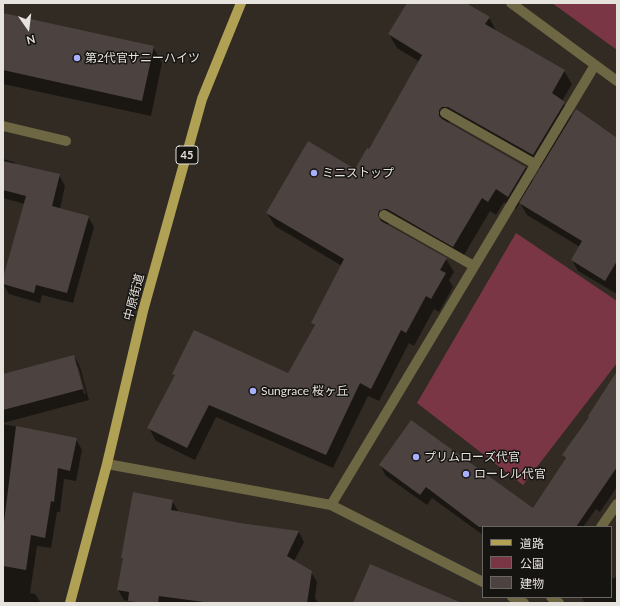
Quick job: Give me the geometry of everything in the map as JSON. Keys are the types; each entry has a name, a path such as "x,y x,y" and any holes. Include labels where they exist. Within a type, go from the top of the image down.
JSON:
{"main road":[{"name":"中原街道","path":"71,603 107,464 143,311 202,99 240,3"}],"street":[{"path":"511,3 617,81"},
{"path":"332,505 595,65"},
{"path":"445,113 535,164"},
{"path":"3,126 66,141"},
{"path":"384,215 474,266"},
{"path":"107,464 332,505 482,581"},
{"path":"602,526 617,504"},
{"path":"514,598 524,603"}],"green space":[{"path":"552,3 617,3 617,50"},
{"path":"516,233 617,301 617,363 523,485 417,403"}],"building":[{"path":"407,3 466,3 490,17 485,24 565,70 552,93 565,102 533,155 448,107 442,107 439,110 439,116 442,119 526,167 508,197 496,189 488,202 482,198 453,247 387,209 379,211 378,215 381,221 447,258 440,270 446,273 431,299 426,296 406,333 401,330 371,389 360,383 326,455 209,405 187,448 147,428 175,375 172,374 194,330 288,373 315,325 311,323 344,259 266,213 308,141 355,169 367,148 369,149 422,55 388,34"},
{"name":"第2代官サニーハイツ","path":"3,13 154,46 142,101 3,70"},
{"path":"576,109 617,138 617,261 605,281 571,260 582,241 519,203"},
{"path":"3,161 60,174 52,206 89,216 67,293 36,285 34,293 3,284 3,278 26,196 3,190"},
{"path":"74,355 83,389 3,410 3,374"},
{"path":"617,371 617,467 577,526 479,527 426,487 420,495 379,465 411,420 533,508 566,458 562,455 589,417 588,416"},
{"path":"16,426 77,438 70,471 58,468 54,502 51,501 45,538 31,535 26,570 3,566 3,530"},
{"path":"133,492 173,500 171,510 240,523 299,531 287,556 312,571 307,603 211,603 159,596 158,603 128,601 129,592 117,590 123,558 121,558"},
{"path":"370,564 462,603 353,603"}],"place":[{"name":"第2代官サニーハイツ","path":"77,58"},
{"name":"ミニストップ","path":"314,173"},
{"name":"Sungrace 桜ヶ丘","path":"253,391"},
{"name":"プリムローズ代官","path":"416,457"},
{"name":"ローレル代官","path":"466,474"}]}
